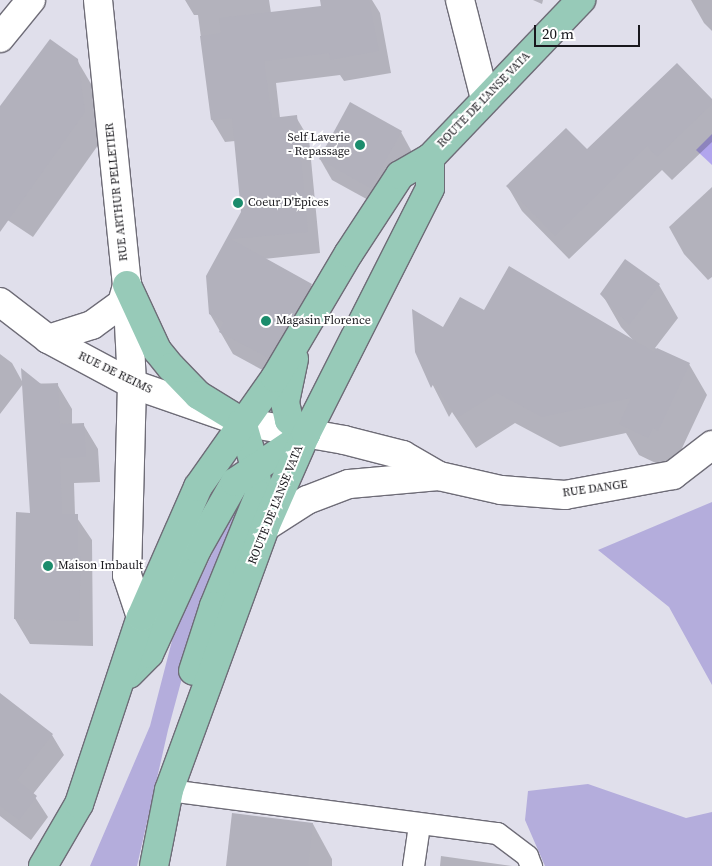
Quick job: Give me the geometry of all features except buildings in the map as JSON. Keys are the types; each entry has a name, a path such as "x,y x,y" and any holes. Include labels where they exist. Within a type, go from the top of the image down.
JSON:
{"main road":[{"name":"ROUTE DE L'ANSE VATA","path":"43,866 79,804 123,680 141,617 198,487 296,346 349,253 400,175 430,158 485,98 581,0"},
{"name":"ROUTE DE L'ANSE VATA","path":"154,866 169,790 265,527 306,434 430,188 430,158"},
{"path":"126,285 157,350 171,367 198,395 242,422 255,467 259,495 214,606 193,673 198,709"},
{"path":"123,680 149,654 197,549 235,482 306,434 289,420 285,402 296,346"}],"street":[{"path":"0,38 31,0"},
{"name":"RUE ARTHUR PELLETIER","path":"98,0 126,285 132,384 127,575 141,617"},
{"path":"460,0 485,98"},
{"path":"48,339 92,325 122,303 126,285"},
{"name":"RUE DE REIMS","path":"0,302 48,339 132,384 242,422 306,434"},
{"name":"RUE DANGE","path":"306,434 403,455 439,476 501,490 565,495 673,475 712,446"},
{"name":"RUE DANGE","path":"265,527 327,490 349,484 439,476"}],"lane":[{"path":"169,790 419,825 497,833 527,856 531,866"},
{"path":"413,866 419,825"}],"shaded area":[{"path":"712,134 712,165 696,150"},
{"path":"242,491 251,496 195,630 168,730 137,866 90,866 150,726 174,633"},
{"path":"712,502 712,685 669,607 598,550"},
{"path":"588,784 686,818 712,812 712,866 545,866 525,820 528,791"}],"place":[{"name":"Self Laverie - Repassage","path":"360,145"},
{"name":"Coeur D'Epices","path":"238,203"},
{"name":"Magasin Florence","path":"266,321"},
{"name":"Maison Imbault","path":"48,566"}]}
